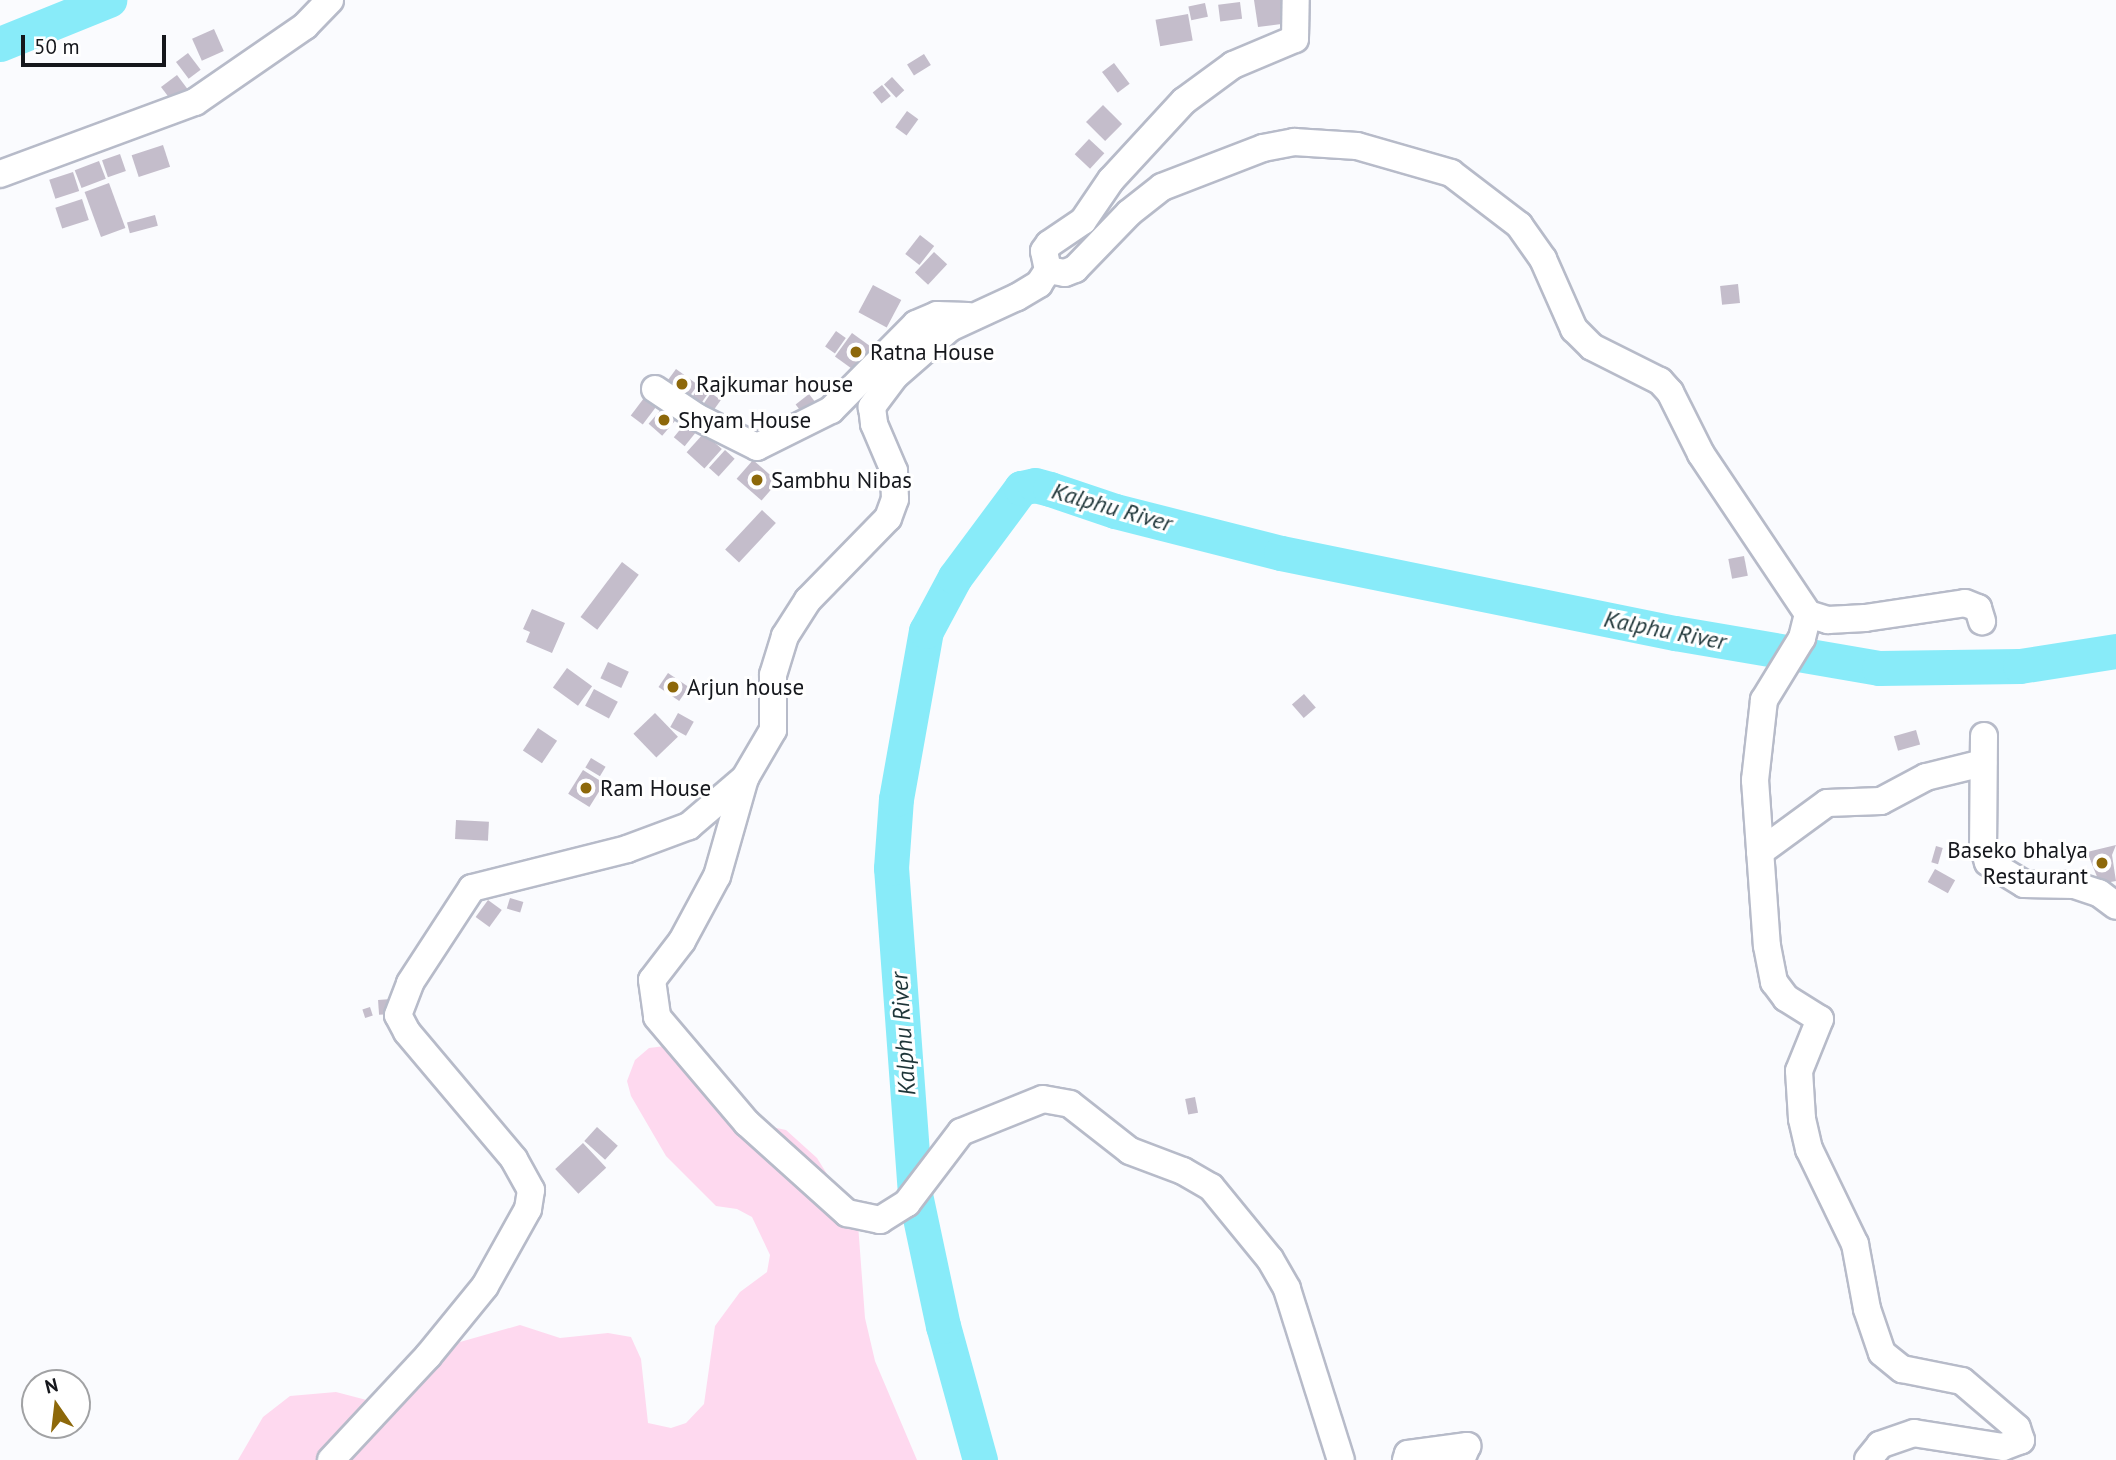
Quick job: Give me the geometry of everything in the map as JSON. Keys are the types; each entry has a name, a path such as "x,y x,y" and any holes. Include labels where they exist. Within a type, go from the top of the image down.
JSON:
{"street":[{"path":"1,176 195,102 305,26 330,0"},
{"path":"1296,0 1295,39 1233,65 1184,101 1111,180 1083,220 1049,244 1044,251 1048,270 1038,284 1017,297 968,316 895,376 872,407 874,424 894,471 895,499 888,518 808,600 785,636 774,675 773,730 746,778 717,876 682,941 659,965 652,980 657,1017 695,1067 747,1123 847,1213 880,1220 907,1203 961,1132 1043,1099 1070,1104 1130,1151 1183,1171 1211,1187 1270,1259 1287,1289 1340,1460"},
{"path":"1048,270 1065,273 1075,269 1129,213 1162,187 1263,148 1294,142 1357,146 1451,173 1519,225 1543,259 1574,329 1592,347 1650,376 1670,392 1700,454 1808,614 1816,619 1866,618 1965,603 1978,608 1982,621"},
{"path":"655,390 697,417 757,447 831,410 915,324 937,315 968,316"},
{"path":"1808,614 1802,638 1764,700 1755,780 1767,946 1774,982 1786,998 1820,1019 1799,1071 1801,1119 1809,1149 1855,1244 1877,1346 1895,1366 1962,1381 2017,1428 2021,1440 2003,1447 1914,1433 1880,1445 1868,1460"},
{"path":"1984,736 1983,845 1988,862 2024,884 2074,885 2099,893 2116,906"},
{"path":"1760,852 1827,803 1881,801 1926,777 1983,763"},
{"path":"331,1460 428,1356 485,1286 527,1209 531,1190 514,1159 407,1032 398,1015 410,983 472,888 627,849 689,826 746,778"},
{"path":"1406,1460 1408,1454 1467,1446 1461,1460"}],"shaded area":[{"path":"665,1046 767,1126 786,1130 817,1158 858,1224 865,1318 875,1361 917,1460 238,1460 263,1417 290,1396 336,1392 378,1403 428,1372 460,1342 520,1325 560,1338 608,1333 631,1337 641,1359 648,1423 671,1428 686,1423 704,1404 715,1326 740,1292 767,1272 770,1255 752,1217 737,1209 716,1206 666,1156 631,1096 627,1081 635,1060 649,1048"}],"building":[{"path":"1254,0 1285,0 1289,23 1258,27"},
{"path":"1240,2 1242,19 1220,22 1218,5"},
{"path":"1205,3 1208,17 1191,20 1188,7"},
{"path":"1188,14 1193,41 1160,46 1156,20"},
{"path":"214,29 224,51 202,61 192,39"},
{"path":"188,53 201,70 189,79 176,62"},
{"path":"924,54 931,65 914,76 907,65"},
{"path":"1114,63 1130,84 1118,93 1102,72"},
{"path":"177,75 189,91 173,103 161,87"},
{"path":"892,77 904,90 896,98 884,85"},
{"path":"882,85 891,96 881,103 873,93"},
{"path":"1103,105 1122,124 1105,141 1086,122"},
{"path":"907,111 918,119 907,135 895,127"},
{"path":"1089,139 1104,153 1090,169 1075,154"},
{"path":"163,145 170,167 139,177 132,155"},
{"path":"120,154 126,171 108,177 102,160"},
{"path":"99,161 106,179 82,188 75,170"},
{"path":"73,172 79,191 55,199 49,180"},
{"path":"109,183 125,228 101,237 85,192"},
{"path":"82,199 89,220 62,229 55,208"},
{"path":"155,215 158,226 130,233 127,223"},
{"path":"920,235 934,246 919,265 905,254"},
{"path":"934,252 947,264 928,285 915,272"},
{"path":"1738,284 1740,303 1722,305 1720,286"},
{"path":"873,285 901,300 887,327 858,312"},
{"path":"836,331 846,338 835,353 825,347"},
{"name":"Ratna House","path":"852,333 875,350 858,374 835,356"},
{"name":"Rajkumar house","path":"676,369 698,385 687,399 665,384"},
{"path":"699,387 708,393 699,407 689,401"},
{"path":"711,393 721,400 711,414 701,407"},
{"path":"809,394 816,403 802,413 796,404"},
{"path":"644,398 656,407 643,425 631,416"},
{"name":"Shyam House","path":"665,405 679,417 662,436 649,424"},
{"path":"777,414 784,426 766,437 759,424"},
{"path":"687,421 698,430 685,446 674,437"},
{"path":"704,433 722,449 704,468 687,452"},
{"path":"725,450 735,459 719,477 709,468"},
{"name":"Sambhu Nibas","path":"753,460 778,482 762,501 737,479"},
{"path":"762,510 776,523 739,562 725,549"},
{"path":"1744,556 1748,576 1732,579 1728,559"},
{"path":"622,562 639,575 597,630 580,617"},
{"path":"532,609 565,623 552,653 526,642 530,632 523,629"},
{"path":"608,662 629,672 621,688 600,678"},
{"path":"567,668 592,686 578,706 553,687"},
{"name":"Arjun house","path":"668,673 689,687 679,701 658,687"},
{"path":"594,689 618,702 609,718 585,706"},
{"path":"1304,694 1316,708 1304,718 1292,704"},
{"path":"655,713 678,737 656,758 633,734"},
{"path":"678,713 694,722 686,736 670,727"},
{"path":"538,728 557,741 542,763 523,750"},
{"path":"1916,730 1920,744 1898,751 1894,736"},
{"path":"591,758 606,767 600,776 585,767"},
{"name":"Ram House","path":"583,770 604,783 589,807 568,794"},
{"path":"456,820 489,822 488,841 455,839"},
{"name":"Baseko bhalya Restaurant","path":"2116,845 2112,855 2116,881 2100,884 2087,852"},
{"path":"1936,846 1943,848 1938,864 1931,862"},
{"path":"1935,869 1955,880 1948,893 1928,882"},
{"path":"510,898 523,902 520,913 507,909"},
{"path":"488,900 502,910 489,927 476,917"},
{"path":"391,999 392,1014 379,1015 378,1000"},
{"path":"370,1007 373,1016 365,1018 362,1009"},
{"path":"1195,1097 1198,1113 1188,1115 1185,1099"},
{"path":"597,1127 618,1146 605,1160 584,1141"},
{"path":"583,1143 606,1168 578,1194 555,1169"}],"waterway":[{"path":"0,44 109,0"},
{"name":"Kalphu River","path":"980,1460 943,1326 915,1194 891,868 896,799 926,631 955,577 1021,488 1035,485 1115,511 1281,553 1675,633 1879,668 2020,666 2116,651"}],"place":[{"name":"Ratna House","path":"856,352"},
{"name":"Rajkumar house","path":"682,384"},
{"name":"Shyam House","path":"664,420"},
{"name":"Sambhu Nibas","path":"757,480"},
{"name":"Arjun house","path":"673,687"},
{"name":"Ram House","path":"586,788"},
{"name":"Baseko bhalya Restaurant","path":"2102,863"}]}
